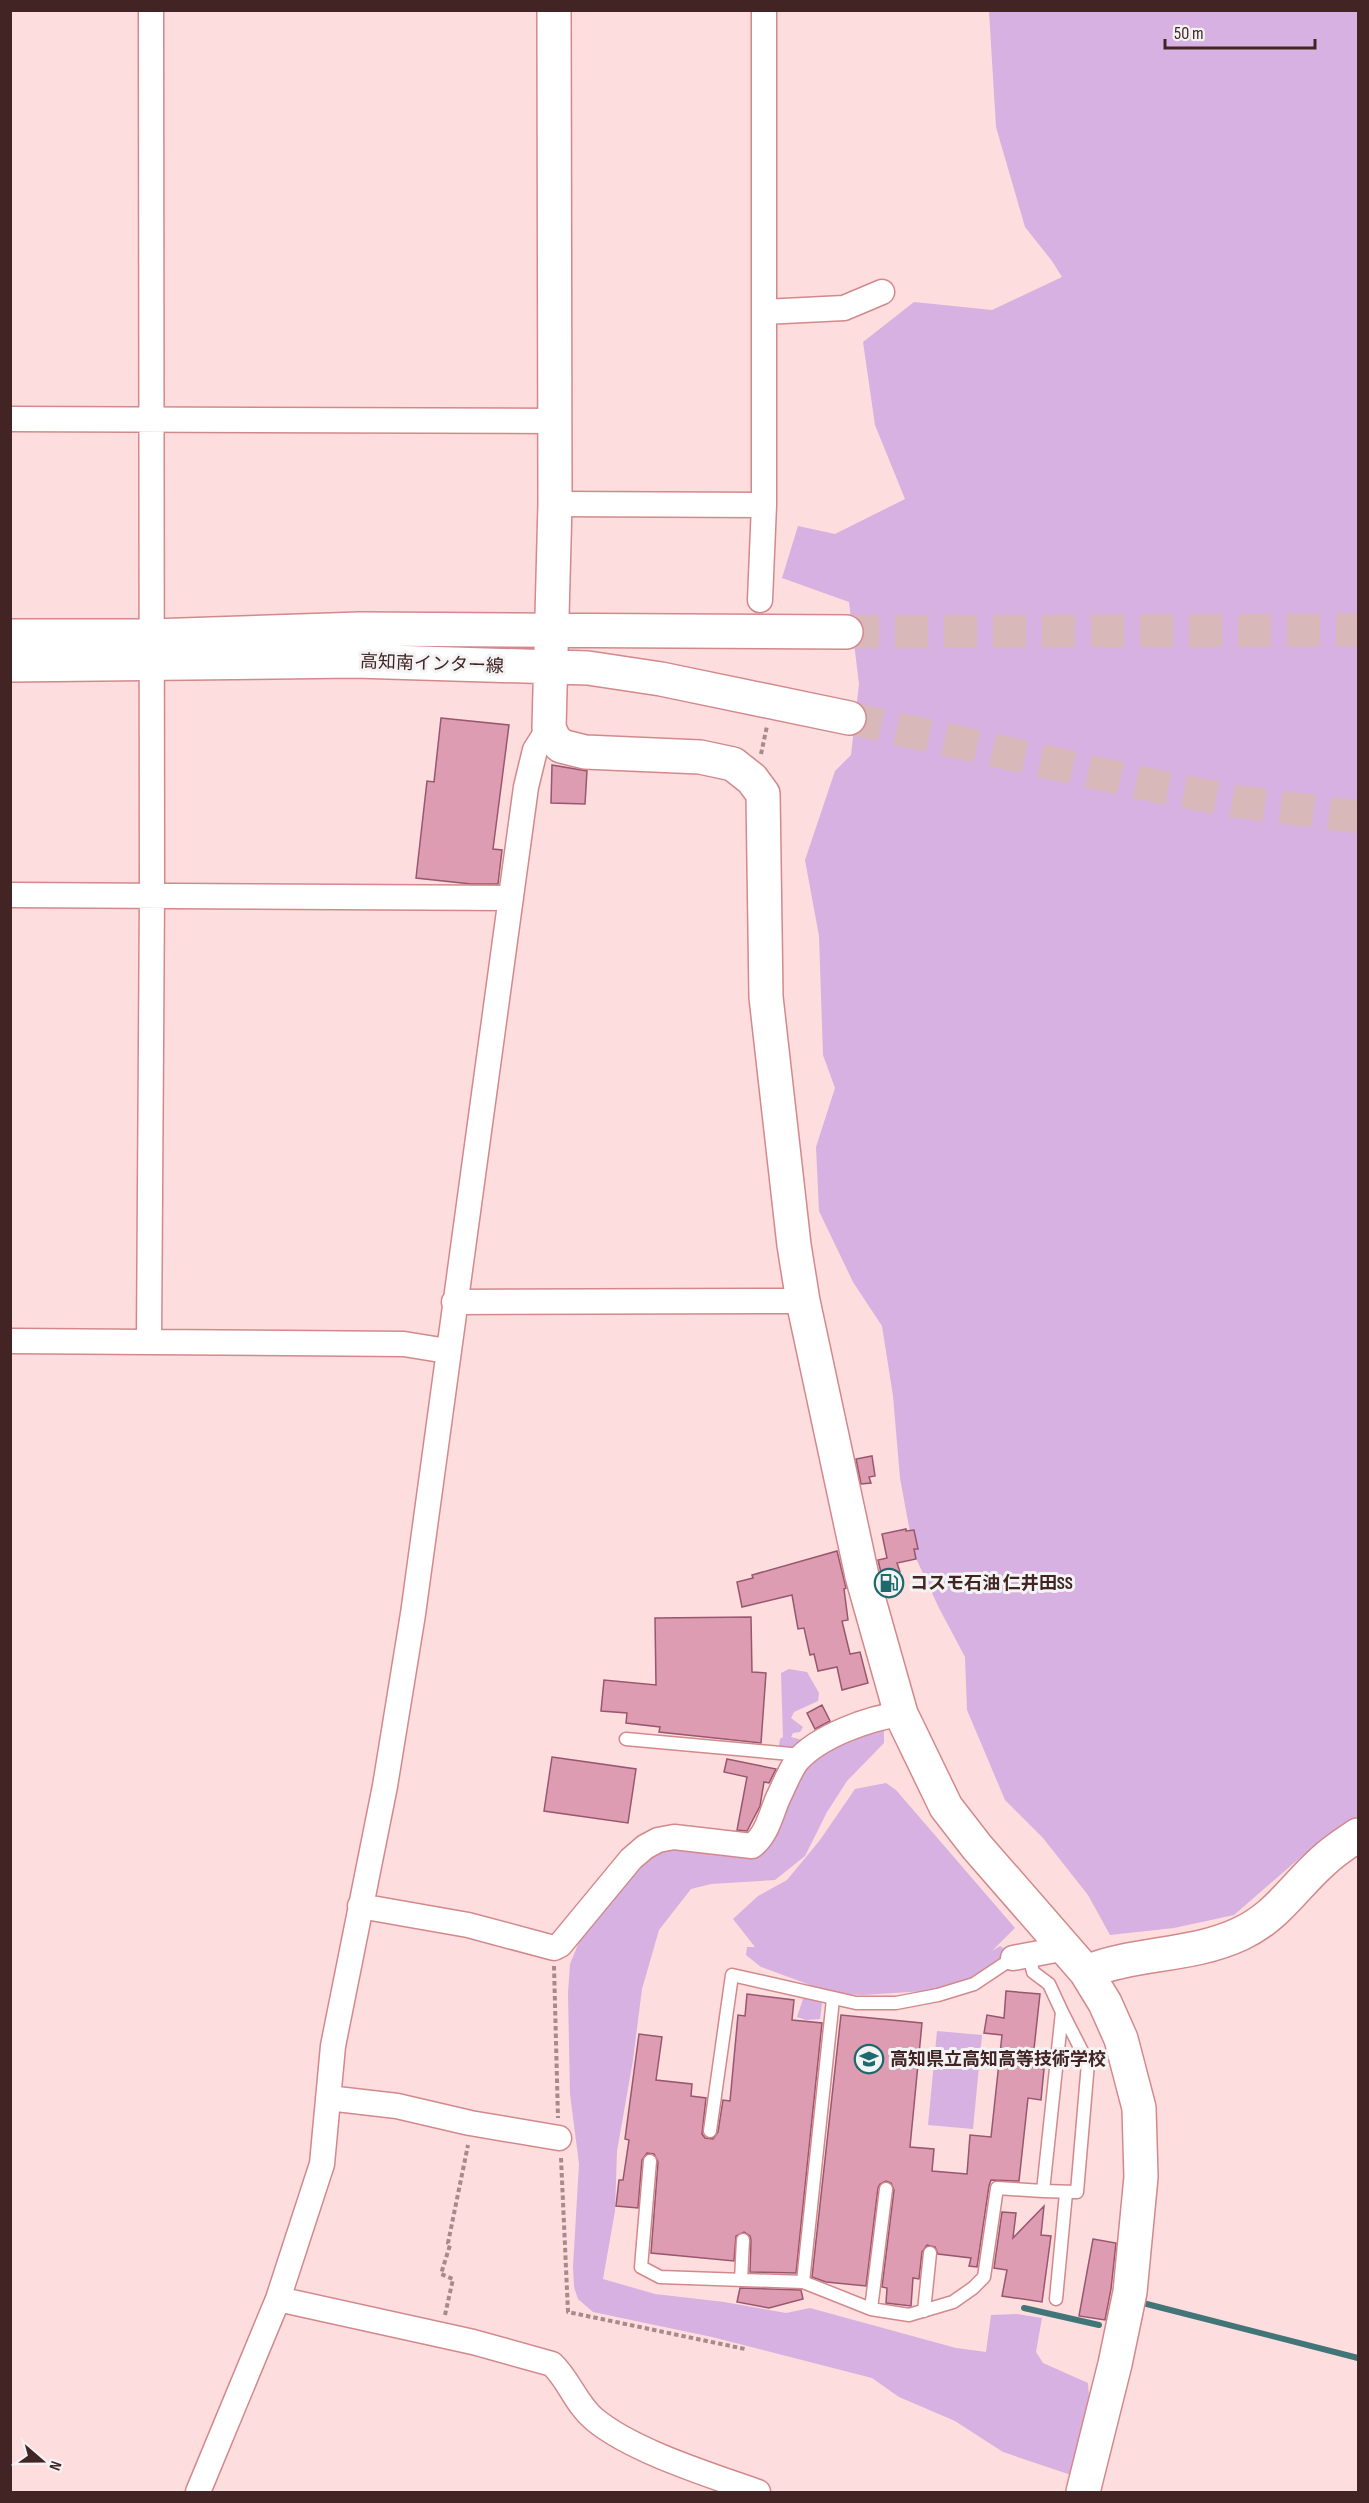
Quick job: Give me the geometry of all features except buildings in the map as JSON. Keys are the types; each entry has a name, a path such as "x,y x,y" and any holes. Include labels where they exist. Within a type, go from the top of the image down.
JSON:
{"street":[{"path":"149,1342 152,894 151,10"},
{"path":"554,10 553,420 555,504 549,728 554,739 561,746 585,752 700,757 733,764 752,779 762,794 766,997 794,1245 803,1301 862,1576 901,1714 946,1807 977,1847 1076,1960 1105,2003 1124,2049 1139,2108 1142,2143 1140,2209 1130,2292 1083,2493"},
{"path":"760,600 765,505 764,10"},
{"path":"764,312 844,308 882,292"},
{"path":"10,419 553,420"},
{"path":"555,504 765,505"},
{"name":"高知南インター線","path":"10,665 360,628 846,632"},
{"name":"高知南インター線","path":"10,636 152,650 356,661 588,668 661,678 849,718"},
{"path":"198,2493 278,2299 322,2164 333,2046 385,1786 413,1614 525,787 535,750 549,728"},
{"path":"10,895 152,894 511,898"},
{"path":"454,1302 803,1301"},
{"path":"10,1341 404,1344 447,1351"},
{"path":"360,1906 468,1925 554,1948 560,1944 631,1859 645,1847 658,1840 674,1837 744,1847 752,1846 759,1841 784,1783 803,1755 846,1729 885,1716 901,1714"},
{"path":"1021,1957 1110,1962 1207,1946 1240,1934 1277,1910 1322,1862 1359,1835"},
{"path":"328,2098 397,2106 470,2123 559,2138"},
{"path":"278,2299 441,2335 552,2364 561,2373 583,2409 604,2427 648,2450 758,2493"}],"lane":[{"path":"626,1739 803,1755"},
{"path":"650,2162 641,2267 660,2277 803,2282 871,2309 909,2315 953,2302 984,2277 997,2188 1077,2192 1088,2062 1049,1984 1032,1972 1021,1957 974,1984 938,1995 896,2003 856,2003 732,1975 710,2130"},
{"path":"803,2282 833,1998"},
{"path":"1042,2191 1062,2012"},
{"path":"871,2309 886,2189"},
{"path":"1056,2299 1066,2193"},
{"path":"741,2280 743,2240"},
{"path":"924,2311 930,2253"}],"path":[{"path":"760,760 768,721"},
{"path":"554,1948 559,2138 568,2312 745,2349"},
{"path":"441,2335 453,2279 441,2274 450,2245 448,2243 470,2138 470,2123"}],"shaded area":[{"path":"989,11 1358,11 1358,1816 1317,1843 1234,1915 1174,1928 1110,1935 1088,1895 1043,1838 1005,1800 967,1710 965,1657 914,1554 900,1478 893,1396 882,1326 853,1282 819,1211 816,1147 835,1088 823,1055 819,936 805,860 835,771 851,755 859,684 849,602 782,578 798,526 835,534 905,499 875,425 863,342 914,302 992,310 1062,277 1025,227 996,127"},
{"path":"789,1669 807,1672 819,1693 818,1701 794,1712 791,1718 803,1727 800,1732 793,1733 791,1737 803,1740 801,1748 784,1749 779,1745 783,1737 781,1673"},
{"path":"884,1725 884,1743 847,1781 827,1812 805,1856 775,1880 711,1884 691,1889 659,1930 642,1989 633,2060 617,2151 615,2211 603,2279 655,2294 724,2302 786,2313 810,2308 956,2348 986,2352 991,2315 1017,2314 1042,2318 1036,2352 1043,2363 1088,2383 1090,2408 1074,2476 1003,2452 955,2421 899,2397 872,2378 712,2337 593,2312 578,2299 574,2287 573,2267 579,2164 570,2094 568,1993 570,1964 586,1925 626,1874 660,1849 687,1845 750,1854 792,1779 821,1749"},
{"path":"886,1783 896,1790 1015,1928 992,1951 1000,1946 1009,1952 976,1977 941,1990 863,1995 838,1994 761,1967 746,1955 747,1947 755,1947 733,1919 758,1896 787,1880 820,1840 855,1789"},
{"path":"812,1998 822,2003 820,2019 806,2020 797,2017 803,1999"},
{"path":"937,2031 982,2035 973,2129 928,2125"}],"waterway":[{"path":"1139,2302 1358,2358"},
{"path":"1024,2308 1099,2325"}],"tunnel":[{"path":"846,632 1358,630"},
{"path":"849,718 1160,787 1234,801 1358,817"}],"place":[{"name":"コスモ石油 仁井田SS","path":"889,1583"},
{"name":"高知県立高知高等技術学校","path":"869,2059"}]}
